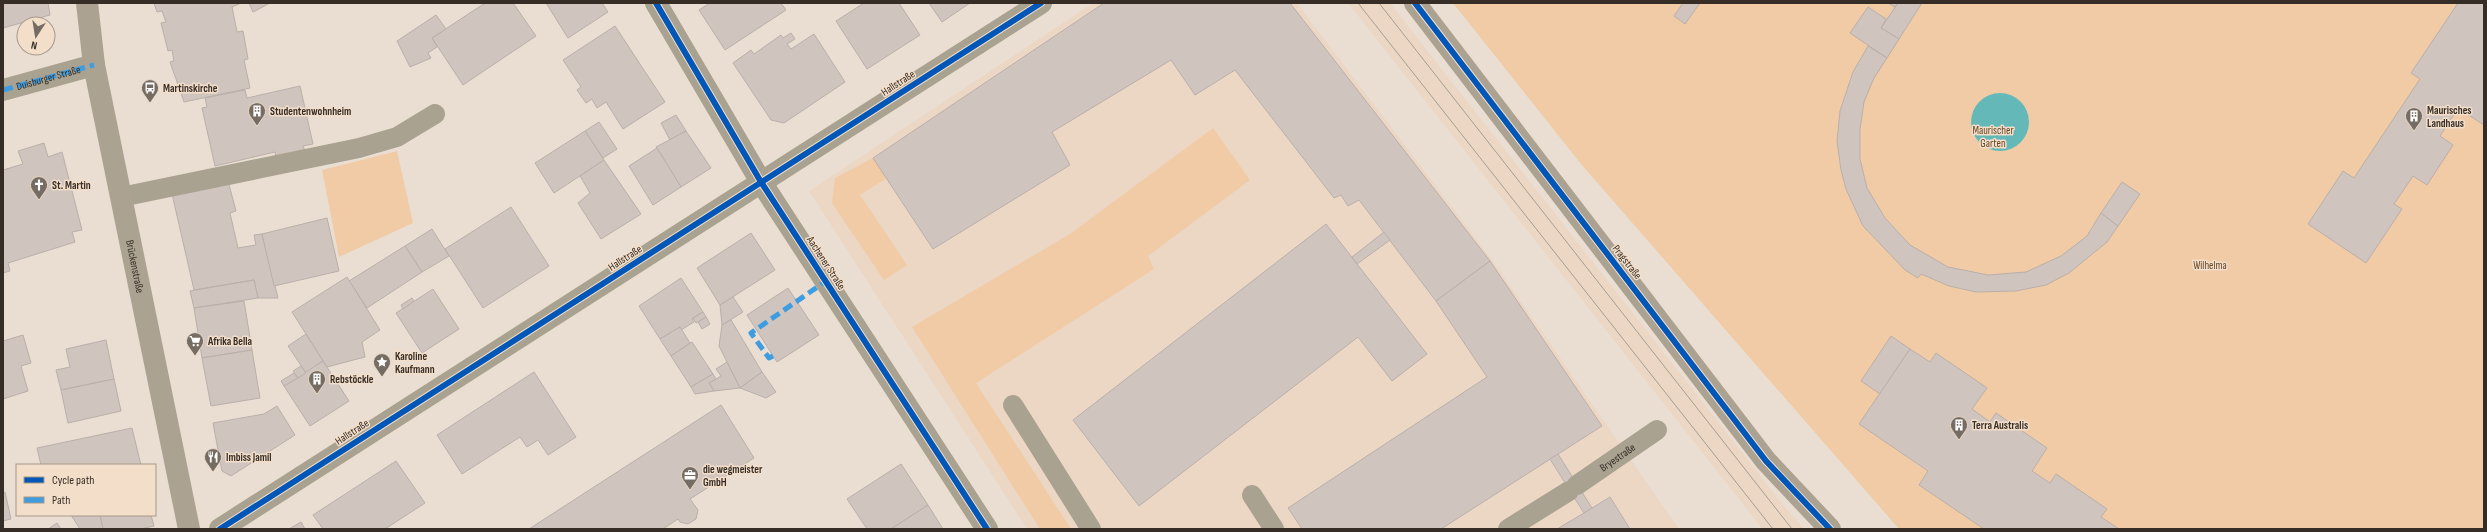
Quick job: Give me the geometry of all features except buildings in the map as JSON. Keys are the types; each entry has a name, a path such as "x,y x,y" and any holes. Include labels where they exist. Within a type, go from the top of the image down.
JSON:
{"main road":[{"name":"Brückenstraße","path":"87,3 94,65 189,529"},
{"name":"Pragstraße","path":"1415,3 1766,461 1830,529"}],"street":[{"name":"Aachener Straße","path":"656,3 761,182 987,529"},
{"name":"Hallstraße","path":"220,529 1041,3"},
{"name":"Duisburger Straße","path":"3,90 94,65"}],"lane":[{"path":"121,198 359,148 397,137 435,114"},
{"path":"1013,405 1091,529"},
{"name":"Bryestraße","path":"1508,529 1573,488 1657,430"},
{"path":"1252,495 1274,529"}],"shaded area":[{"path":"1093,3 1297,3 1492,260 1679,529 1027,529 809,191"},
{"path":"1348,3 1390,3 1784,506 1804,529 1763,529 1761,527"}],"green space":[{"name":"Wilhelma","path":"1453,3 2484,3 2484,529 1899,529 1581,164"},
{"path":"1213,128 1250,180 1148,256 1154,269 976,383 1071,529 1040,529 912,327 1070,234"},
{"path":"397,151 413,223 339,257 322,170"},
{"path":"873,158 887,178 860,195 907,265 884,280 832,203 835,178"}],"water":[{"path":"2000,93 2011,95 2024,106 2027,111 2029,122 2027,133 2016,146 2011,149 2000,151 1989,149 1976,138 1973,133 1971,122 1973,111 1984,98 1989,95"}],"tram line":[{"path":"1358,3 1773,529"},
{"path":"1379,3 1792,529"}],"marked path":[{"path":"3,90 94,65"},
{"path":"773,356 769,358 751,333 826,281"}],"cycle path":[{"path":"656,3 761,182 987,529"},
{"path":"220,529 1041,3"},
{"path":"1415,3 1766,461 1830,529"}],"place":[{"name":"Martinskirche","path":"150,103"},
{"name":"Studentenwohnheim","path":"257,126"},
{"name":"Maurisches Landhaus","path":"2414,131"},
{"name":"St. Martin","path":"39,200"},
{"name":"Afrika Bella","path":"195,356"},
{"name":"Karoline Kaufmann","path":"382,377"},
{"name":"Rebstöckle","path":"317,394"},
{"name":"Terra Australis","path":"1959,440"},
{"name":"Imbiss Jamil","path":"213,472"},
{"name":"die wegmeister GmbH","path":"690,490"}],"park label":[{"name":"Maurischer Garten","path":"1993,136"}]}
